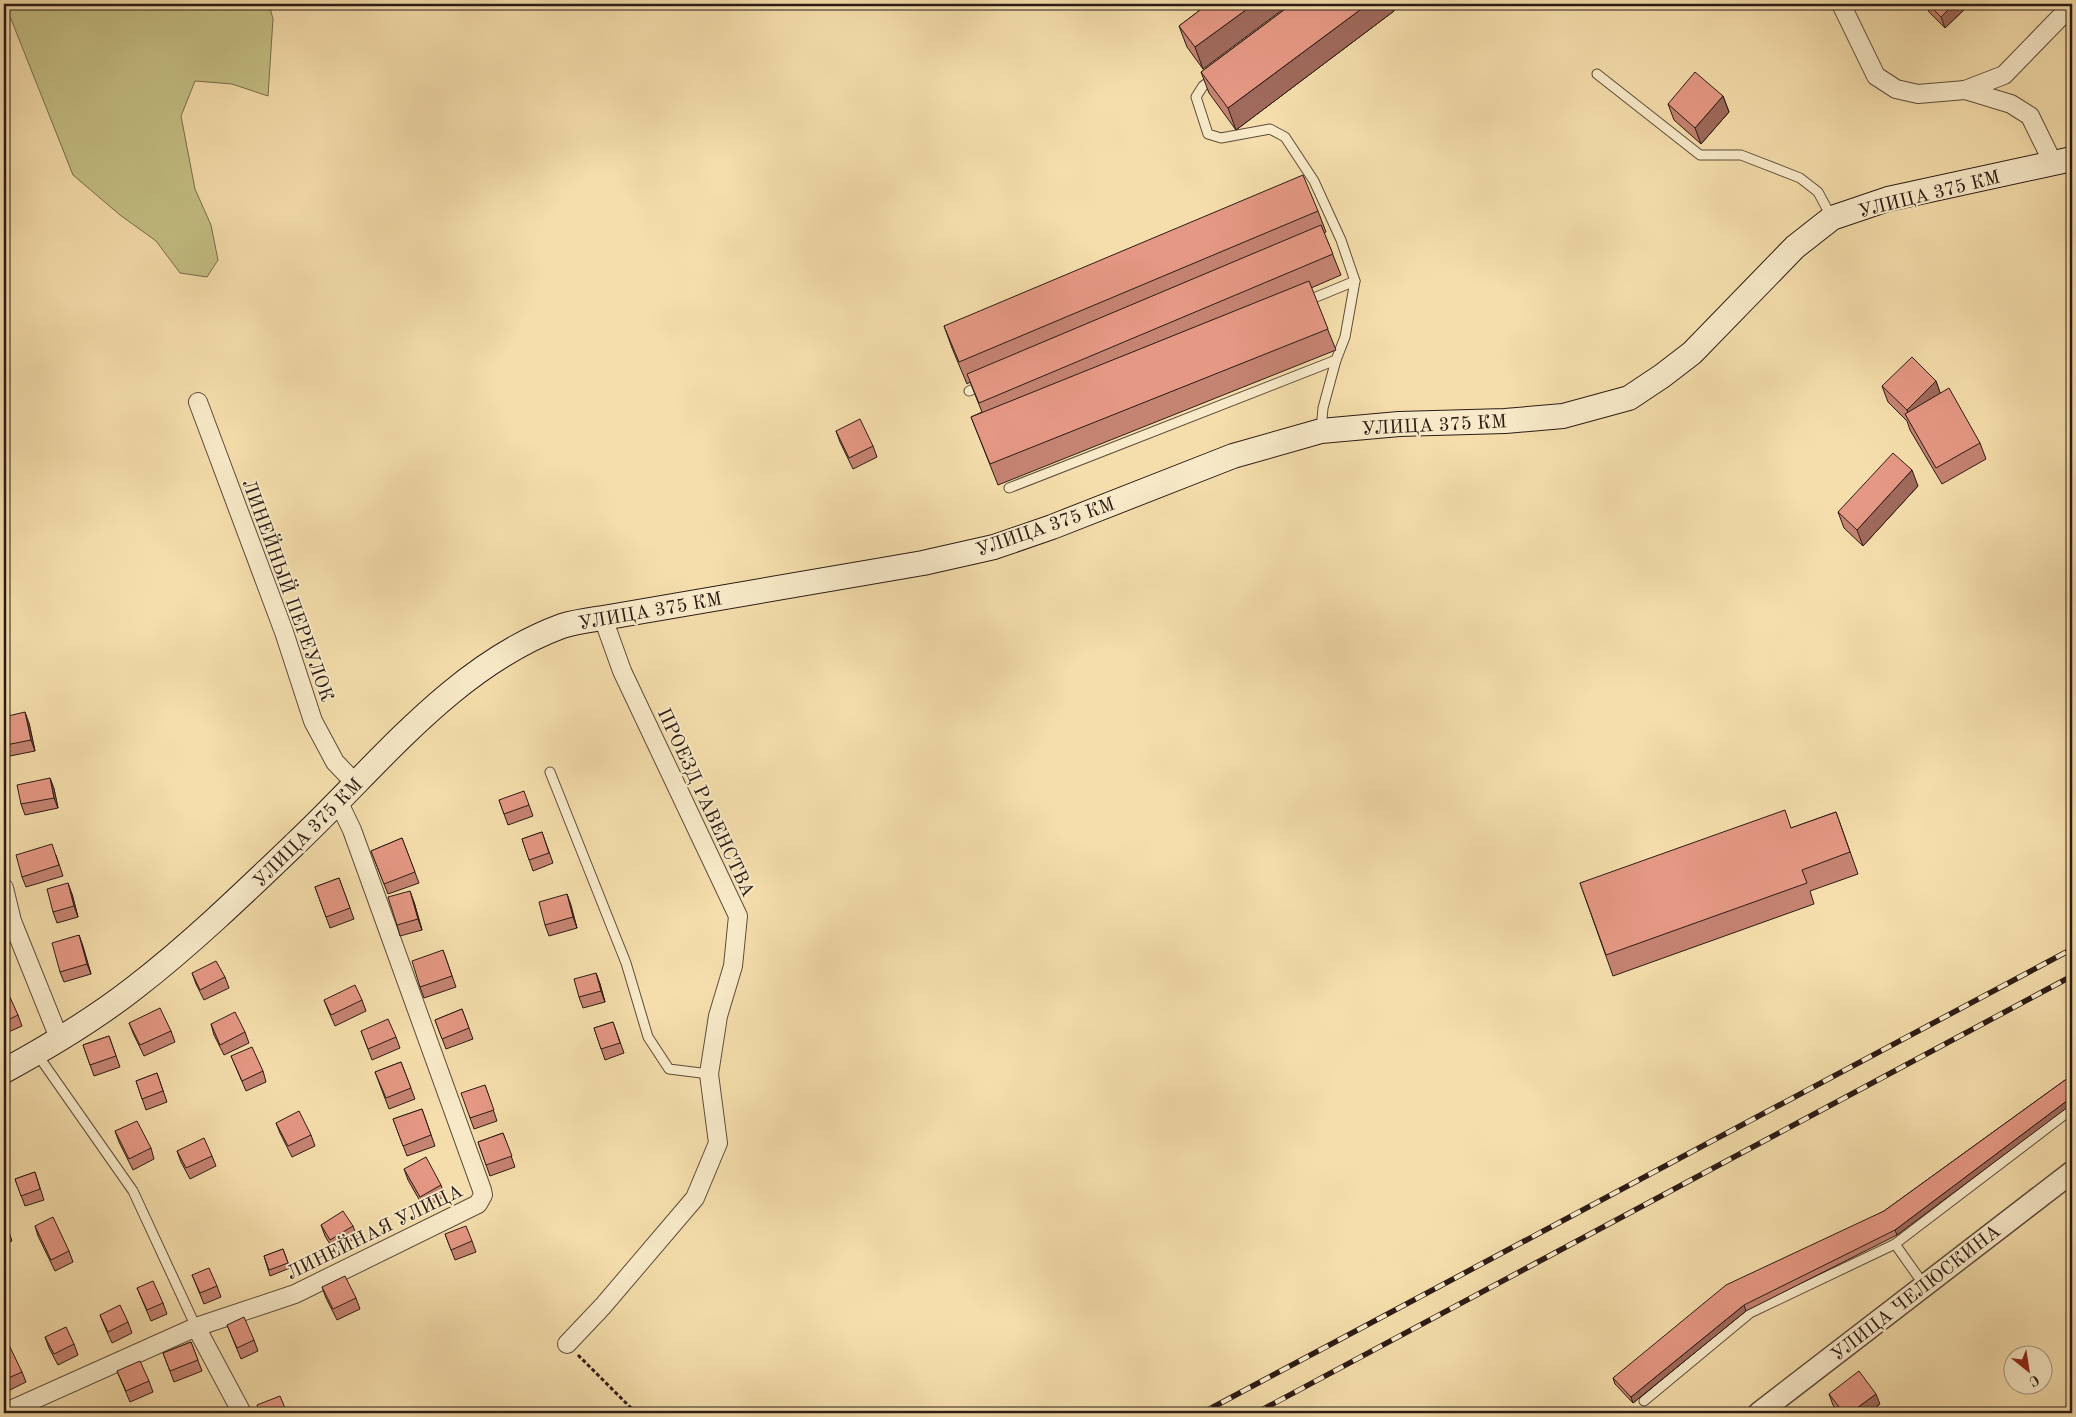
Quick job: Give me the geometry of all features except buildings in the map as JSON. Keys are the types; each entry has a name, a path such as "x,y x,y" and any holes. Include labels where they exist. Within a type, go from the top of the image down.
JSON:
{"main road":[{"name":"УЛИЦА 375 КМ","path":"4,1071 36,1053 133,989 254,884 339,803 412,727 478,671 534,638 564,626 604,618 923,563 994,547 1052,527 1234,456 1321,432 1398,424 1504,421 1563,416 1628,398 1662,376 1692,353 1794,247 1832,218 1888,199 2063,161"}],"street":[{"path":"1841,4 1876,76 1896,89 1918,94 1966,90 2004,75 2072,5"},
{"path":"1966,90 2011,104 2030,116 2063,161"},
{"name":"ЛИНЕЙНЫЙ ПЕРЕУЛОК","path":"198,402 284,632 313,721 335,762 356,784"},
{"name":"ПРОЕЗД РАВЕНСТВА","path":"566,1344 609,1299 696,1198 718,1143 709,1074 718,1016 733,966 738,916 622,671 604,618"},
{"name":"ЛИНЕЙНАЯ УЛИЦА","path":"4,1413 196,1327 296,1294 474,1207 483,1195 352,830 339,803"},
{"path":"4,888 12,921 59,1038"},
{"name":"УЛИЦА ЧЕЛЮСКИНА","path":"1759,1413 2072,1172"},
{"path":"196,1327 242,1413"}],"lane":[{"path":"1226,68 1203,86 1196,96 1208,134 1221,138 1270,129 1285,137 1355,281 1345,337 1336,360 1320,420 1321,432"},
{"path":"1598,74 1700,155 1740,155 1800,178 1818,192 1832,218"},
{"path":"1300,304 1355,281"},
{"path":"1008,488 1336,360"},
{"path":"969,391 997,380"},
{"path":"550,772 626,963 648,1037 669,1069 709,1074"},
{"path":"36,1053 133,1191 196,1327"},
{"path":"1644,1401 1750,1313 1894,1244 2072,1109"},
{"path":"1894,1244 1924,1285"}],"path":[{"path":"566,1344 636,1413"}],"shaded area":[{"path":"5,4 269,4 273,19 268,96 232,84 195,81 181,116 195,189 211,225 218,260 207,277 180,273 156,241 120,215 73,175"}],"railway":[{"path":"1202,1413 2072,949"},
{"path":"1256,1413 2072,976"}]}
